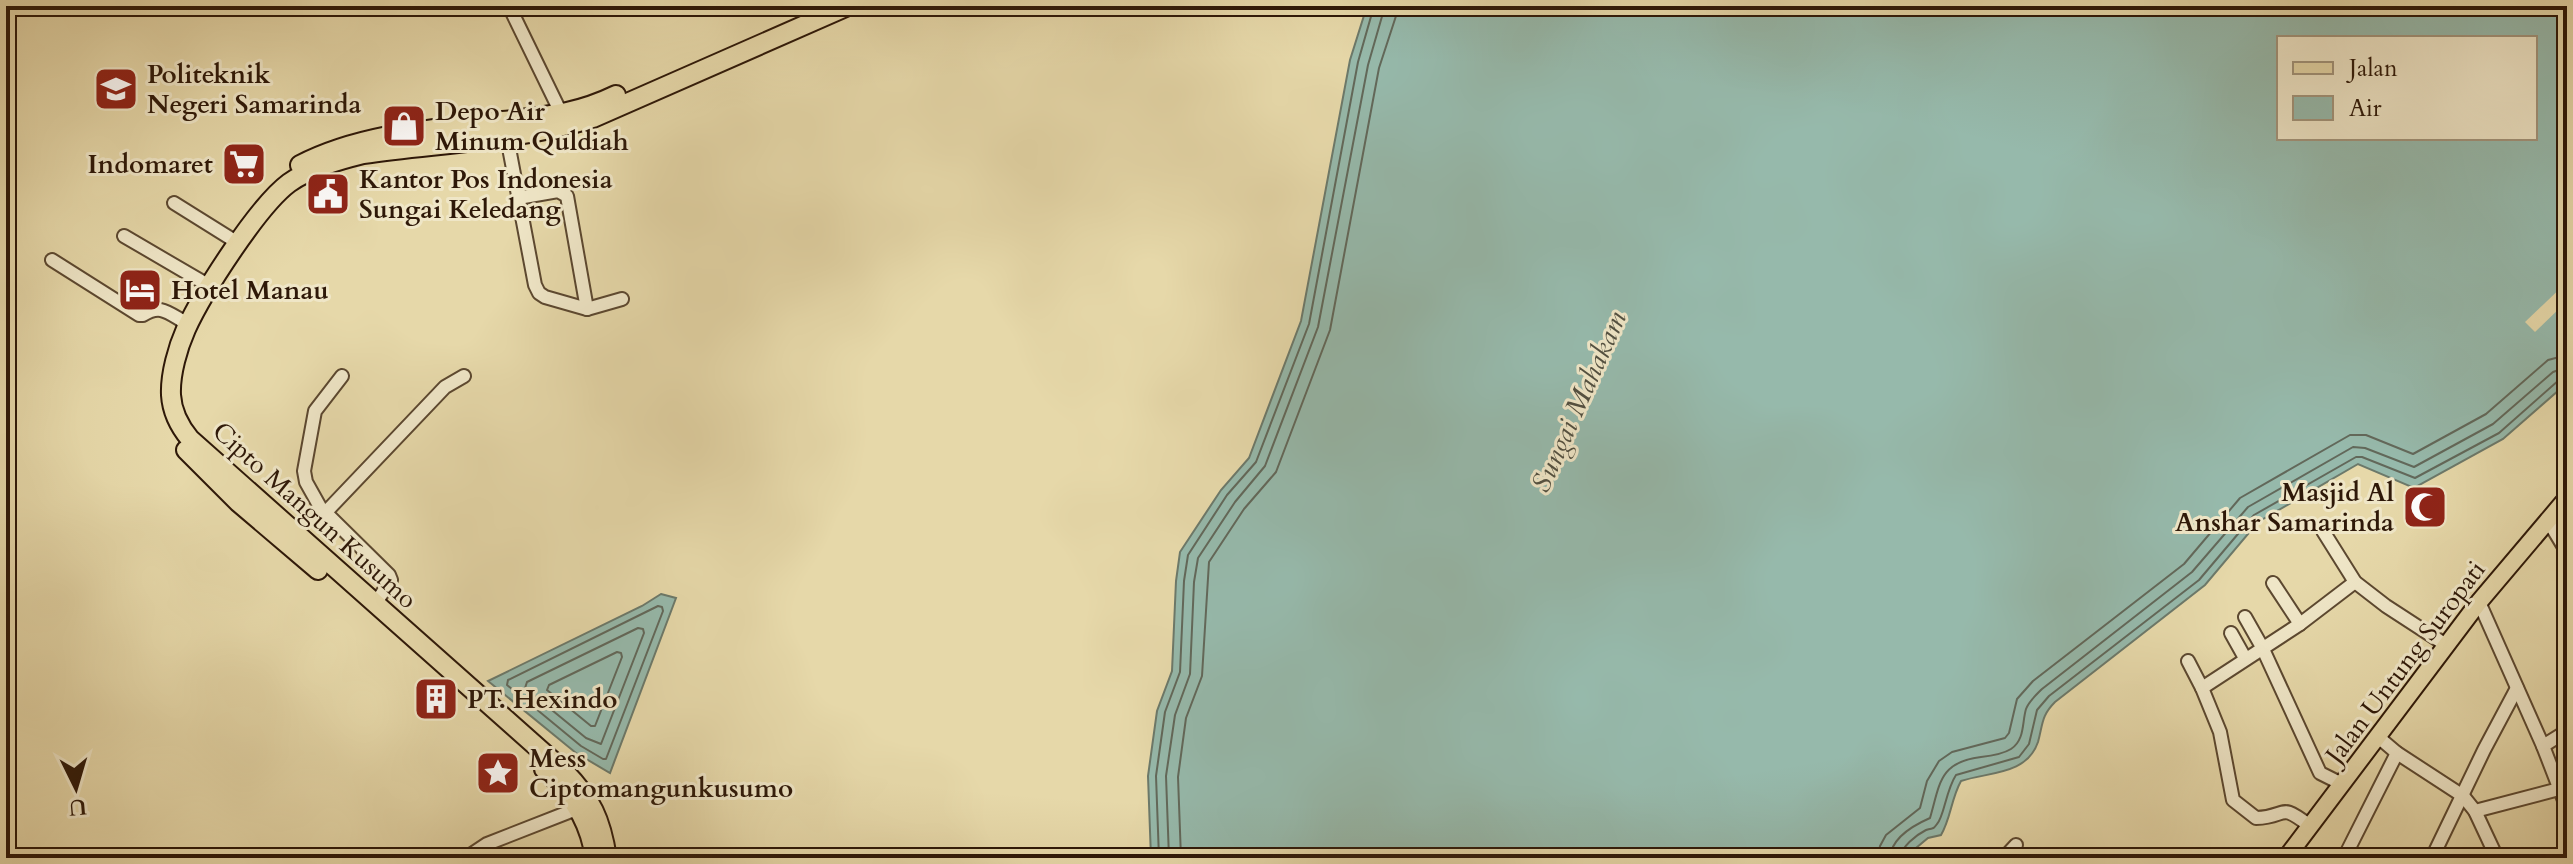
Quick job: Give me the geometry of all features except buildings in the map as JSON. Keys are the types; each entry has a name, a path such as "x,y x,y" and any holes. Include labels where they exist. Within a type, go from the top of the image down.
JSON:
{"highway":[{"name":"Cipto Mangun Kusumo","path":"607,858 596,811 577,784 181,429 171,394 180,347 200,305 243,237 288,184 341,160 363,154 506,129 562,115 609,98 819,6"},
{"name":"Cipto Mangun Kusumo","path":"595,858 589,827 579,808 555,779 442,674 272,532 184,448 167,420 163,393 166,360 181,320 201,281 230,238 281,177 324,153 363,141 593,118 848,6"}],"main road":[{"name":"Jalan Untung Suropati","path":"2286,858 2479,602 2567,498"}],"street":[{"path":"509,6 562,115"},
{"path":"506,129 539,293 587,309 622,299"},
{"path":"518,198 558,191 567,196 587,309"},
{"path":"174,203 230,238"},
{"path":"124,236 201,281"},
{"path":"52,260 139,315 162,308 181,320"},
{"path":"342,376 315,411 304,471 312,495 389,575 391,580 375,604"},
{"path":"326,512 445,387 464,376"},
{"path":"2547,519 2567,552"},
{"path":"2323,531 2355,582 2446,645"},
{"path":"2202,688 2300,624 2355,582"},
{"path":"2273,583 2300,624"},
{"path":"2479,602 2563,786 2567,808"},
{"path":"2245,617 2320,773 2342,784"},
{"path":"2231,633 2245,658"},
{"path":"2188,661 2220,732 2233,800 2256,818 2281,811 2291,812 2310,826"},
{"path":"2432,858 2517,688"},
{"path":"2543,746 2567,731"},
{"path":"2377,736 2397,753 2463,796 2475,811 2497,858"},
{"path":"2344,858 2397,753"},
{"path":"2475,811 2563,786"},
{"path":"466,858 487,844 579,808"},
{"path":"2004,858 2016,845"}],"water":[{"name":"Sungai Mahakam","path":"1367,6 2567,6 2567,383 2503,439 2414,488 2358,464 2258,522 2205,585 2050,707 2033,753 2025,761 2006,770 1961,781 1941,835 1928,838 1904,858 1151,858 1148,776 1157,711 1172,671 1180,552 1221,490 1249,458 1301,321 1350,60"},
{"path":"661,594 676,598 610,773 576,753 488,681 642,606"}],"pier":[{"path":"2567,282 2567,301 2535,332 2525,322"}],"place":[{"name":"Politeknik Negeri Samarinda","path":"116,89"},
{"name":"Depo Air Minum Quldiah","path":"404,126"},
{"name":"Indomaret","path":"244,164"},
{"name":"Kantor Pos Indonesia Sungai Keledang","path":"328,194"},
{"name":"Hotel Manau","path":"140,290"},
{"name":"Masjid Al Anshar Samarinda","path":"2425,507"},
{"name":"PT. Hexindo","path":"436,699"},
{"name":"Mess Ciptomangunkusumo","path":"498,773"}]}
